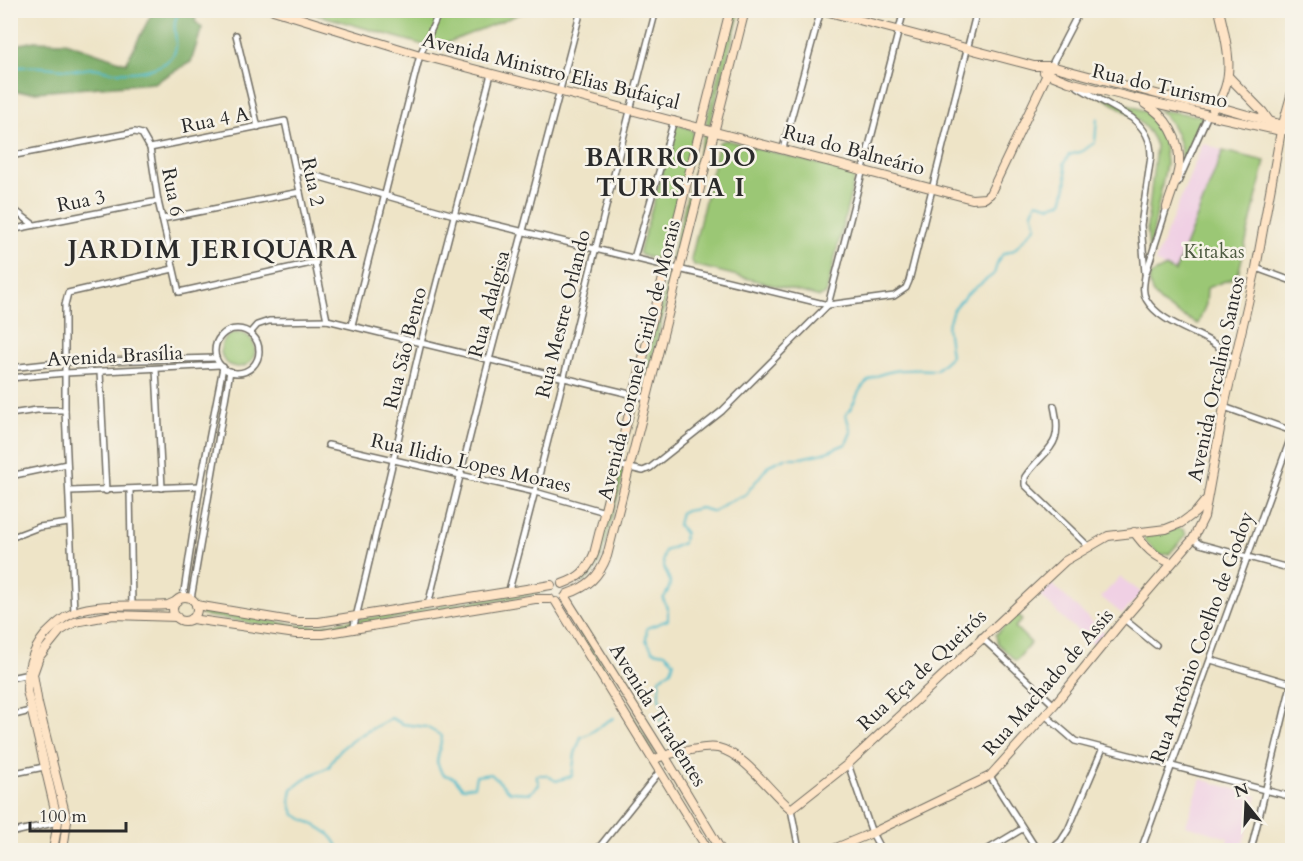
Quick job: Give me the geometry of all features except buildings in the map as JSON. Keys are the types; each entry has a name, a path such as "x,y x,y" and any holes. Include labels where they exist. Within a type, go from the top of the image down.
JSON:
{"main road":[{"name":"Avenida Coronel Cirilo de Morais","path":"576,579 590,565 605,512 730,10"},
{"name":"Avenida Coronel Cirilo de Morais","path":"583,589 594,580 603,566 745,10"},
{"name":"Rua do Turismo","path":"821,10 1049,70 1187,102 1216,106 1270,122 1282,128"},
{"path":"1208,115 1222,98 1228,76 1226,39 1219,10"},
{"name":"Avenida Ministro Elias Bufaiçal","path":"275,11 420,55 714,130"},
{"name":"Rua do Balneário","path":"714,130 972,199 985,198 994,187 1049,70"},
{"name":"Rua do Turismo","path":"1049,70 1069,82 1133,98 1208,115 1282,128"},
{"path":"1228,76 1270,122"},
{"name":"Avenida Orcalino Santos","path":"1208,497 1224,407 1256,268 1282,128 1293,92"},
{"path":"1133,98 1160,114 1173,134 1178,167 1167,207"},
{"path":"1193,539 1188,529 1181,524 1196,512 1208,497"},
{"name":"Rua Machado de Assis","path":"831,850 872,833 990,776 1054,705 1193,539 1204,517 1208,497"},
{"name":"Rua Eça de Queirós","path":"790,809 848,764 981,637 1065,561 1108,536 1181,524"},
{"path":"1134,532 1146,549 1160,559 1172,563"},
{"path":"63,850 67,821 30,674 39,657 60,631 75,622 113,615 177,617 184,620 192,619 296,634 322,634 535,600 561,601 566,596 583,589 576,579 562,584"},
{"path":"553,600 547,590 556,582 566,588 566,596"},
{"path":"53,850 58,822 30,711 30,674 33,652 42,639 55,625 74,612 99,607 168,605 187,601 297,622 319,622 551,585"},
{"name":"Avenida Tiradentes","path":"566,596 721,850"},
{"name":"Avenida Tiradentes","path":"553,600 708,850"},
{"path":"177,617 174,611 187,601"},
{"path":"187,601 196,613 192,619"},
{"path":"654,760 664,755 707,747 724,750 753,772 776,798 790,809"}],"street":[{"path":"351,325 420,55 440,10"},
{"name":"Rua Adalgisa","path":"428,605 489,360 581,10"},
{"name":"Rua Mestre Orlando","path":"509,590 536,492 562,378 656,10"},
{"path":"783,148 821,10"},
{"path":"617,465 643,471 650,468 722,411 828,305 904,10"},
{"path":"295,170 454,215 828,305 894,296 906,288 977,10"},
{"path":"1049,70 1080,10"},
{"path":"236,35 258,127"},
{"name":"Rua São Bento","path":"353,630 421,344 491,74"},
{"path":"1069,82 1132,118 1140,125 1151,145 1141,225 1145,276"},
{"path":"1208,115 1167,207 1143,288 1153,308 1164,317 1213,343 1236,360"},
{"path":"634,258 674,120"},
{"name":"Rua 4 A","path":"150,148 285,121"},
{"name":"Rua 2","path":"285,121 327,320"},
{"path":"1282,128 1292,132"},
{"name":"Rua 6","path":"10,156 135,132 142,134 150,148 158,201 179,292 316,262"},
{"path":"162,219 300,192"},
{"name":"Rua 3","path":"10,230 158,201"},
{"path":"11,208 34,225"},
{"path":"1256,268 1293,281"},
{"path":"74,612 65,410 65,305 68,293 173,269"},
{"path":"250,333 257,325 269,321 327,320 646,398"},
{"path":"237,329 250,333 255,338 259,351 255,364 244,372 230,371 221,366 216,358 216,344 224,333 237,329"},
{"name":"Avenida Brasília","path":"10,368 65,362 216,358"},
{"path":"187,601 200,486 221,366"},
{"name":"Avenida Brasília","path":"10,378 65,373 221,366"},
{"path":"156,369 162,488"},
{"path":"187,601 230,371"},
{"path":"100,372 106,491"},
{"path":"1054,406 1058,435 1048,452 1025,477 1025,485 1088,546"},
{"path":"1224,407 1293,432"},
{"path":"10,414 65,410"},
{"name":"Rua Antônio Coelho de Godoy","path":"1141,850 1293,432"},
{"name":"Rua Ilidio Lopes Moraes","path":"328,445 536,492 605,512"},
{"path":"10,476 67,464"},
{"path":"70,491 200,486"},
{"path":"130,490 132,606"},
{"path":"10,538 39,527 69,523"},
{"path":"1193,539 1200,544 1293,569"},
{"path":"1124,619 1156,645"},
{"path":"981,637 1054,705"},
{"path":"1211,660 1292,683 1251,850"},
{"path":"10,678 30,674"},
{"path":"10,716 30,711"},
{"path":"1045,715 1075,741 1293,797"},
{"path":"1051,850 1061,842 1068,830 1103,748"},
{"path":"848,764 872,833 881,850"},
{"path":"10,774 44,767"},
{"path":"597,850 660,771"},
{"path":"990,776 1036,850"},
{"path":"790,809 799,850"},
{"path":"10,833 58,822"},
{"path":"987,850 1022,830"}],"shaded area":[{"path":"1203,143 1223,151 1175,273 1155,262"},
{"path":"1120,577 1142,593 1122,614 1101,597"},
{"path":"1052,584 1104,633 1095,645 1068,623 1040,595"},
{"path":"1201,779 1257,796 1241,850 1225,850 1228,838 1186,825"}],"green space":[{"path":"153,11 197,11 195,21 202,28 191,62 154,83 11,92 11,46 34,41 65,42 126,63"},
{"path":"305,11 527,11 434,48"},
{"path":"734,11 740,11 710,124 707,126 706,122"},
{"path":"1097,94 1145,111 1164,142 1166,164 1149,254 1147,227 1156,146 1140,122"},
{"path":"1158,110 1203,116 1183,161 1176,133 1169,121"},
{"path":"676,124 691,129 694,134 664,257 659,260 639,253"},
{"path":"704,133 708,136 677,258 673,261 671,258"},
{"path":"726,140 853,173 855,176 826,294 820,297 694,265 691,259 719,142"},
{"name":"Kitakas","path":"1223,151 1265,161 1239,271 1233,278 1207,288 1206,304 1198,324 1165,306 1158,299 1152,292 1150,275 1166,267 1175,272"},
{"path":"669,274 672,278 645,388 641,390 640,386"},
{"path":"238,333 250,338 255,350 250,362 238,367 226,362 221,350 226,338"},
{"path":"620,469 624,473 602,556 595,571 584,583 582,581 595,562"},
{"path":"1178,528 1184,530 1186,535 1169,554 1160,555 1144,540 1146,535"},
{"path":"541,589 545,591 541,594 320,631 299,631 202,615 199,612 202,610 318,626"},
{"path":"567,606 656,755 564,608"},
{"path":"1018,614 1022,620 1015,627 1031,643 1016,661 997,643 996,634"}],"waterway":[{"path":"10,68 76,70 94,68 123,72 160,66 175,52 175,22 181,10"},
{"path":"659,721 665,713 659,698 660,678 671,670 674,662 665,653 653,651 646,640 647,628 668,620 668,610 663,599 670,582 663,559 665,551 683,543 685,533 678,525 681,512 701,508 714,512 726,503 745,495 769,465 785,458 800,458 824,453 846,444 851,432 846,415 866,382 884,373 895,371 936,370 951,356 947,327 953,310 967,294 994,274 1003,254 1014,250 1036,226 1032,212 1037,202 1051,206 1062,202 1066,182 1064,163 1069,155 1083,151 1095,142 1097,118"},
{"path":"339,850 327,832 294,814 290,802 292,789 309,776 329,767 333,758 347,744 391,718 403,724 426,727 442,736 437,762 442,774 454,778 463,788 474,786 476,776 491,774 510,792 530,793 539,785 536,775 546,775 556,781 572,776 575,754 581,737 614,718"}],"district":[{"name":"BAIRRO DO TURISTA I","path":"671,172"},
{"name":"JARDIM JERIQUARA","path":"213,249"}]}
